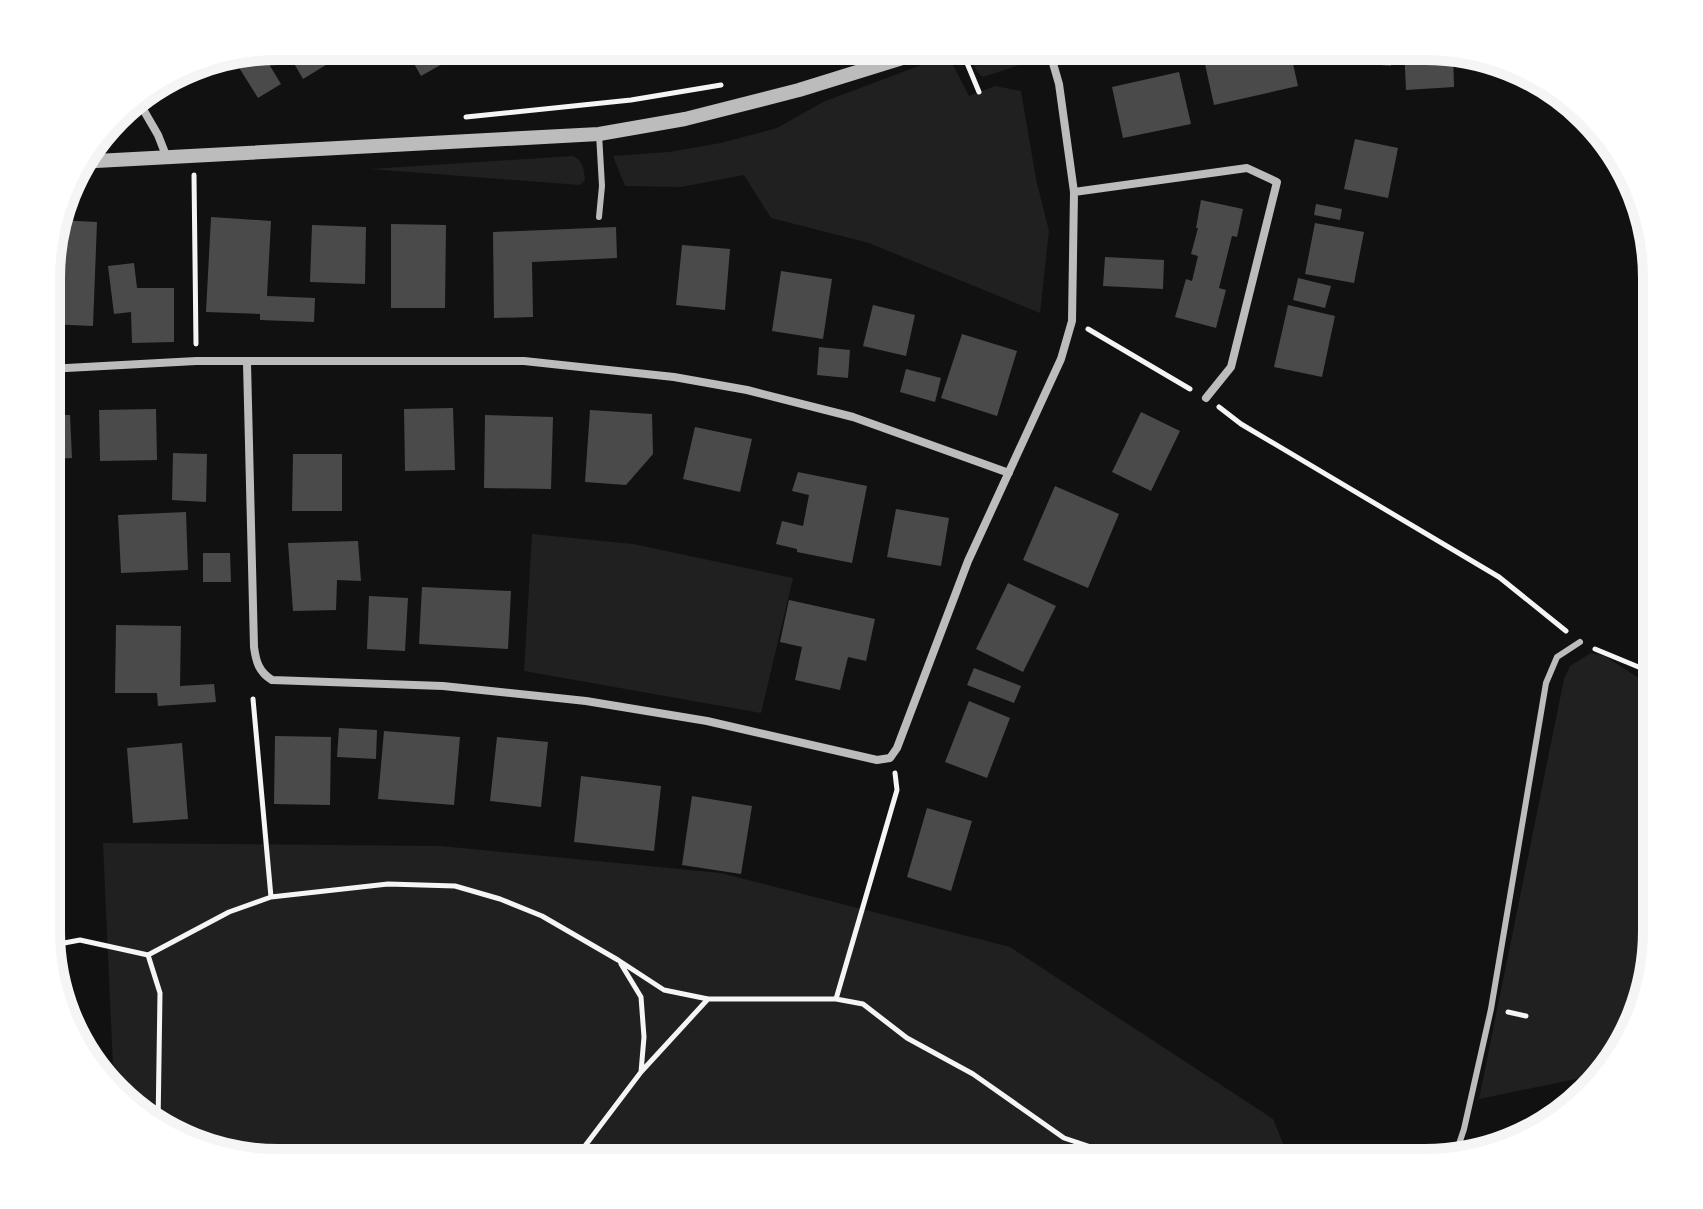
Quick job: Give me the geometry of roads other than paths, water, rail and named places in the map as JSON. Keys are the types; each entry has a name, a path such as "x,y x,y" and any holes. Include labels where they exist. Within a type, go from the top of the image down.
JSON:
{"street":[{"path":"852,73 873,60"},
{"path":"94,161 599,134 685,119 799,90 895,60"},
{"path":"247,363 254,647 257,663 264,675 272,680 443,686 586,701 707,721 877,760 890,758 897,748 968,561 1061,359 1072,321 1074,192 1059,84 1052,60"},
{"path":"142,107 167,158"},
{"path":"1074,192 1247,168 1277,182 1231,367 1206,398"},
{"path":"60,368 196,361 524,361 674,377 747,390 853,417 1009,473"}],"lane":[{"path":"599,134 602,186 599,217"},
{"path":"1458,1146 1491,1009 1546,683 1557,657 1580,642"}]}
